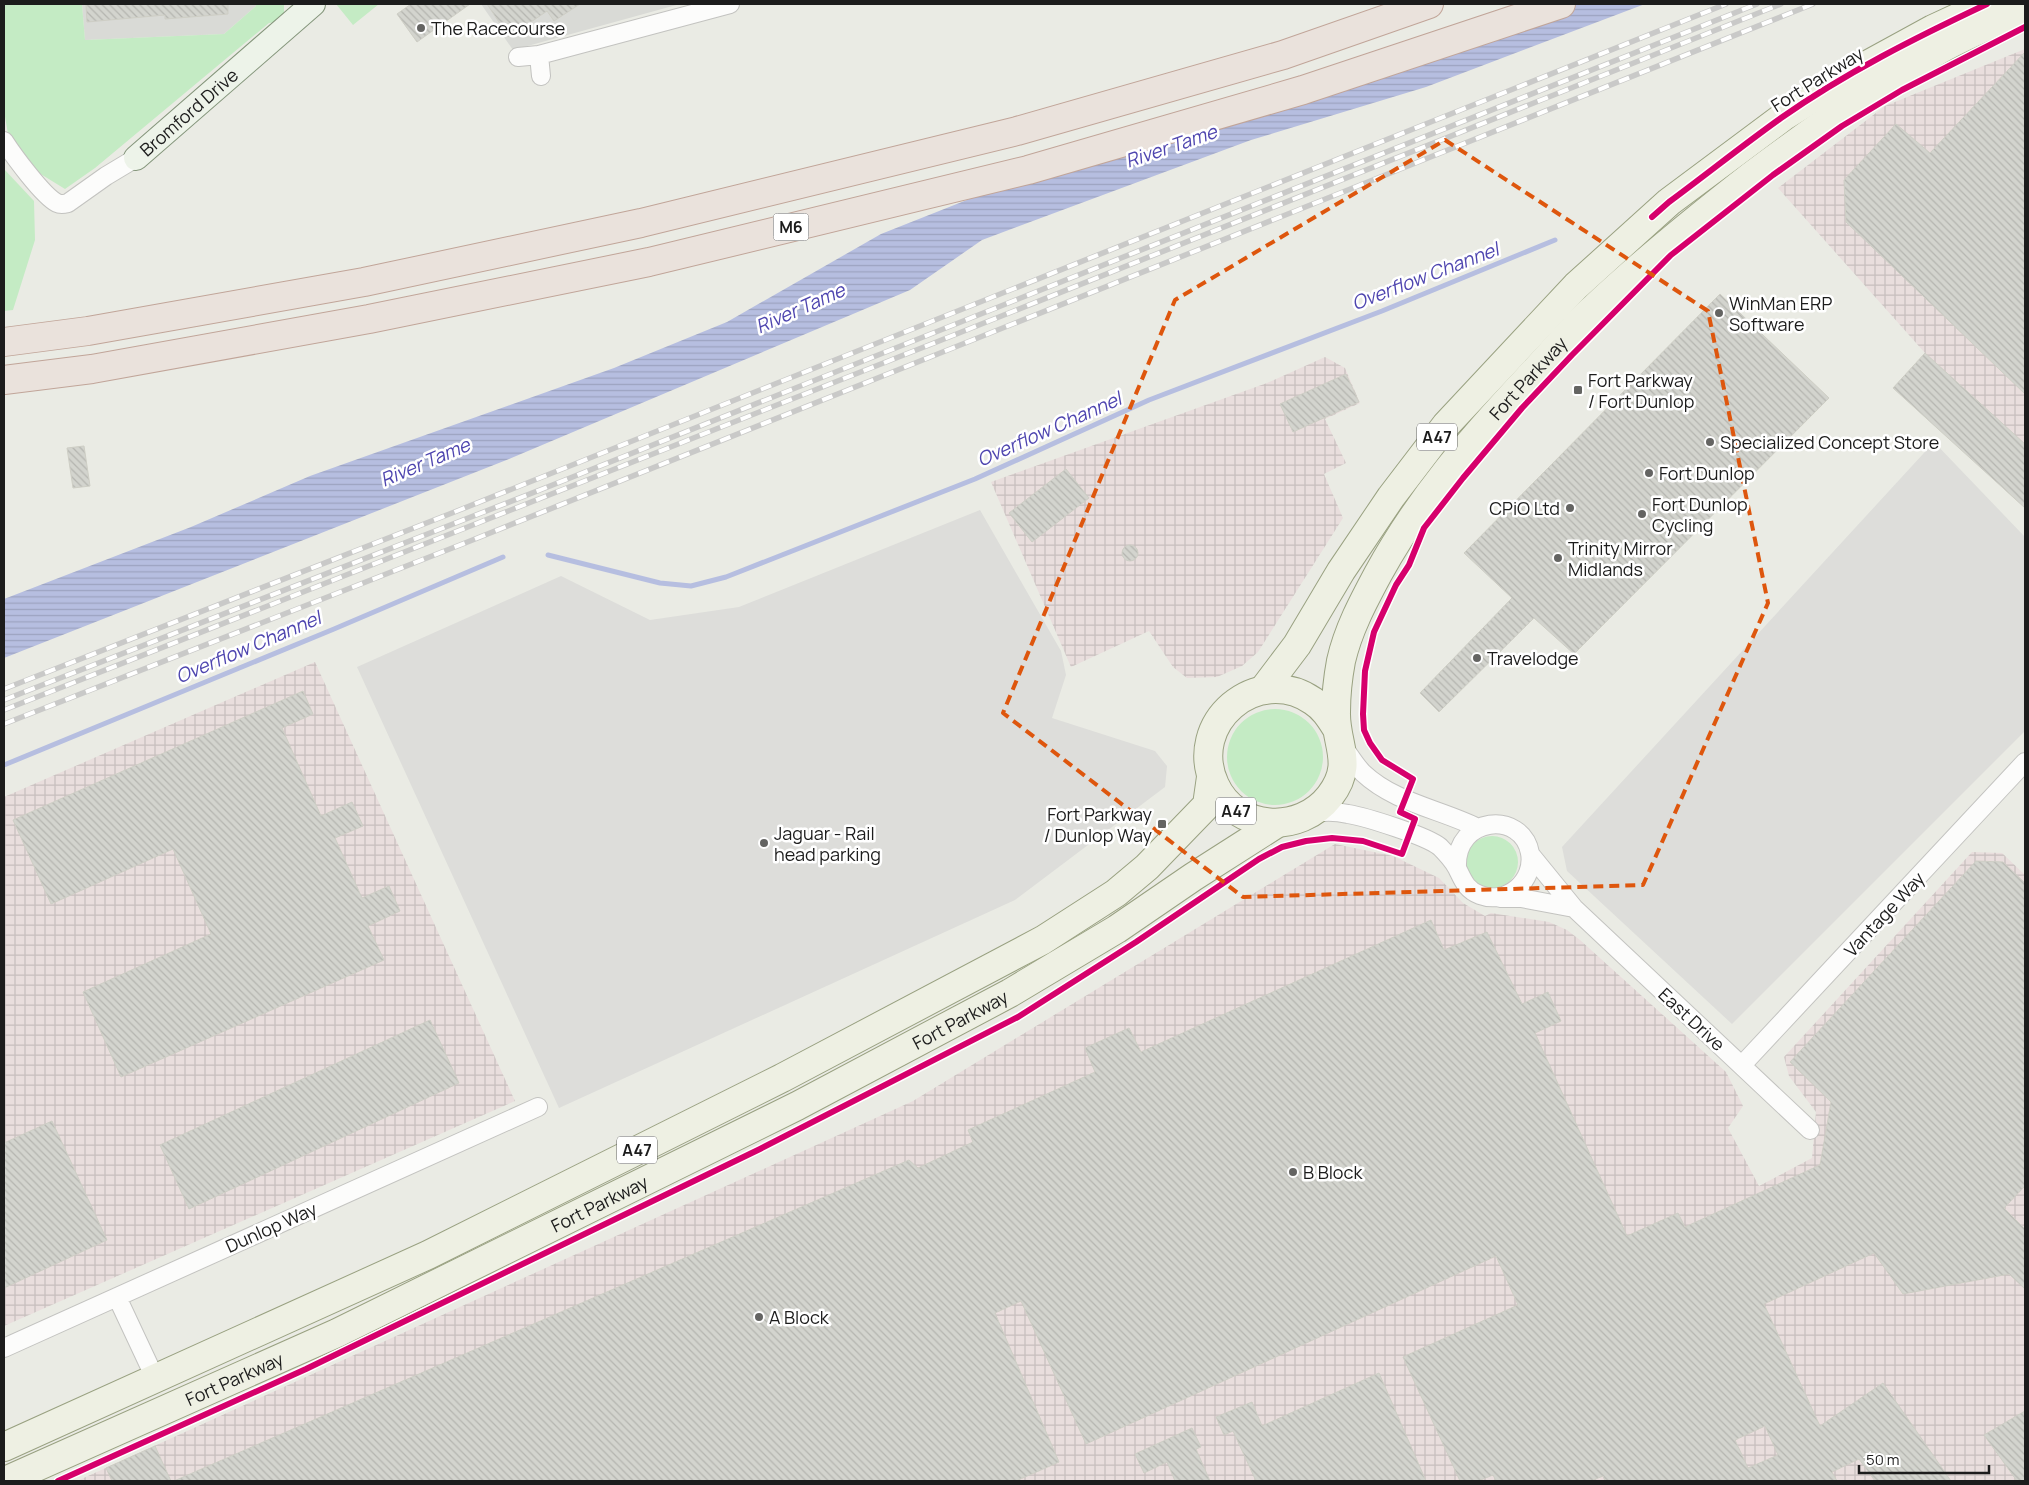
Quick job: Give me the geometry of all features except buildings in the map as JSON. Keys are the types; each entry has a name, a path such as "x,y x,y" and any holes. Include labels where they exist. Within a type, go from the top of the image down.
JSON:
{"highway":[{"name":"M6","path":"4,342 88,331 364,282 641,223 1017,131 1283,55 1428,4"},
{"name":"M6","path":"4,380 92,369 369,319 658,260 1028,170 1303,90 1561,4"}],"main road":[{"name":"Fort Parkway","path":"1263,690 1297,645 1341,571 1385,505 1446,425 1576,286 1669,202 1783,117 1858,70 1933,29 1987,4"},
{"name":"Fort Parkway","path":"1211,777 1225,801 1236,811 1248,818 1262,822 1276,824 1300,819 1310,814 1328,799 1339,779 1342,762 1336,712 1341,662 1352,625 1379,573 1409,522 1471,440 1592,310 1679,231 1802,138 1872,90 1942,48 2025,9"},
{"name":"Fort Parkway","path":"4,1447 437,1251 782,1078 1043,940 1116,892 1147,867 1207,805 1211,777 1208,750 1214,728 1220,718 1238,700 1263,690 1281,689 1298,693 1314,702 1327,713 1339,737"},
{"name":"Fort Parkway","path":"5,1481 337,1333 796,1106 1010,993 1118,929 1193,877 1276,824"}],"street":[{"path":"518,57 539,55 730,4"},
{"name":"Bromford Drive","path":"4,141 43,190 56,202 68,203 106,176 136,158 310,5"},
{"path":"539,55 541,76"},
{"path":"1339,737 1363,772 1390,791 1404,799 1460,818 1478,828"},
{"name":"Vantage Way","path":"1742,1065 2025,762"},
{"path":"1310,814 1322,811 1347,813 1411,833 1439,846 1457,867"},
{"path":"1496,898 1511,894 1523,884 1529,870 1530,854 1522,838 1514,830 1494,824 1478,828 1463,840 1459,848 1457,867 1459,876 1470,890 1487,897 1496,898 1522,898 1574,908"},
{"name":"East Drive","path":"1530,854 1574,908 1810,1130"},
{"name":"Dunlop Way","path":"4,1348 538,1107"},
{"path":"117,1296 155,1378"}],"highlighted area":[{"path":"1445,140 1708,311 1768,603 1643,885 1243,897 1003,713 1175,300"}],"shaded area":[{"path":"82,4 256,4 256,6 224,34 85,40"},
{"path":"481,4 680,4 513,50"},
{"path":"2025,49 2025,448 1925,353 1778,188 1885,106"},
{"path":"1325,357 1345,368 1360,403 1325,419 1346,463 1324,474 1343,518 1258,652 1242,666 1217,677 1187,678 1173,667 1149,631 1071,667 991,482 1267,383"},
{"path":"1934,442 2025,537 2025,731 1732,1024 1567,871 1562,847"},
{"name":"Jaguar - Rail head parking","path":"980,510 1061,651 1066,675 1052,718 1155,751 1167,766 1165,787 1015,900 559,1108 357,667 561,576 650,620 739,607"},
{"path":"315,662 515,1101 4,1326 4,797"},
{"path":"1335,844 1393,856 1439,878 1463,903 1485,916 1491,913 1549,922 1567,930 1580,940 1726,1072 1743,1106 1728,1128 1759,1186 1812,1158 1816,1112 1789,1076 1784,1057 1972,852 2002,853 2025,875 2025,1481 77,1481 913,1101"}],"green space":[{"path":"4,4 82,4 85,40 224,34 256,4 284,4 284,13 278,22 269,23 95,168 65,189 39,173 8,134 4,111"},
{"path":"336,4 379,4 353,25"},
{"path":"4,169 34,201 35,240 13,310 4,311"},
{"path":"1275,709 1293,713 1309,723 1319,739 1323,757 1319,775 1309,791 1293,801 1275,805 1257,801 1241,791 1231,775 1227,757 1231,739 1241,723 1257,713"},
{"path":"1487,836 1497,836 1506,840 1514,848 1518,862 1514,876 1506,884 1497,888 1487,888 1478,884 1470,876 1466,867 1466,857 1470,848 1478,840"}],"water":[{"name":"River Tame","path":"1558,4 1645,4 1426,87 1251,140 982,240 910,290 509,459 4,658 4,599 191,527 310,476 614,368 727,322 881,234 1101,147"}],"waterway":[{"name":"Overflow Channel","path":"548,555 660,583 691,586 726,577 975,479 1149,400 1382,311 1555,240"},
{"name":"Overflow Channel","path":"4,765 503,557"}],"railway":[{"path":"4,689 457,511 1726,4"},
{"path":"4,700 550,486 1757,4"},
{"path":"4,710 929,345 1781,4"},
{"path":"4,724 465,543 1813,4"}],"cycle path":[{"path":"1652,217 1669,202 1781,118 1830,86 1882,56 1987,4"},
{"path":"58,1481 306,1369 760,1149 1018,1017 1136,942 1259,859 1282,847 1306,841 1332,838 1363,841 1402,854 1415,819 1400,812 1413,779 1382,760 1370,743 1364,730 1365,671 1374,632 1396,585 1409,565 1424,528 1522,408 1671,255 1773,175 1842,126 1902,90 2025,27"}],"place":[{"name":"The Racecourse","path":"421,28"},
{"name":"WinMan ERP Software","path":"1719,313"},
{"name":"Fort Parkway / Fort Dunlop","path":"1578,390"},
{"name":"Specialized Concept Store","path":"1710,442"},
{"name":"Fort Dunlop","path":"1649,473"},
{"name":"CPiO Ltd","path":"1570,508"},
{"name":"Fort Dunlop Cycling","path":"1642,514"},
{"name":"Trinity Mirror Midlands","path":"1558,558"},
{"name":"Travelodge","path":"1477,658"},
{"name":"Fort Parkway / Dunlop Way","path":"1162,824"},
{"name":"Jaguar - Rail head parking","path":"764,843"},
{"name":"B Block","path":"1293,1172"},
{"name":"A Block","path":"759,1317"}]}
